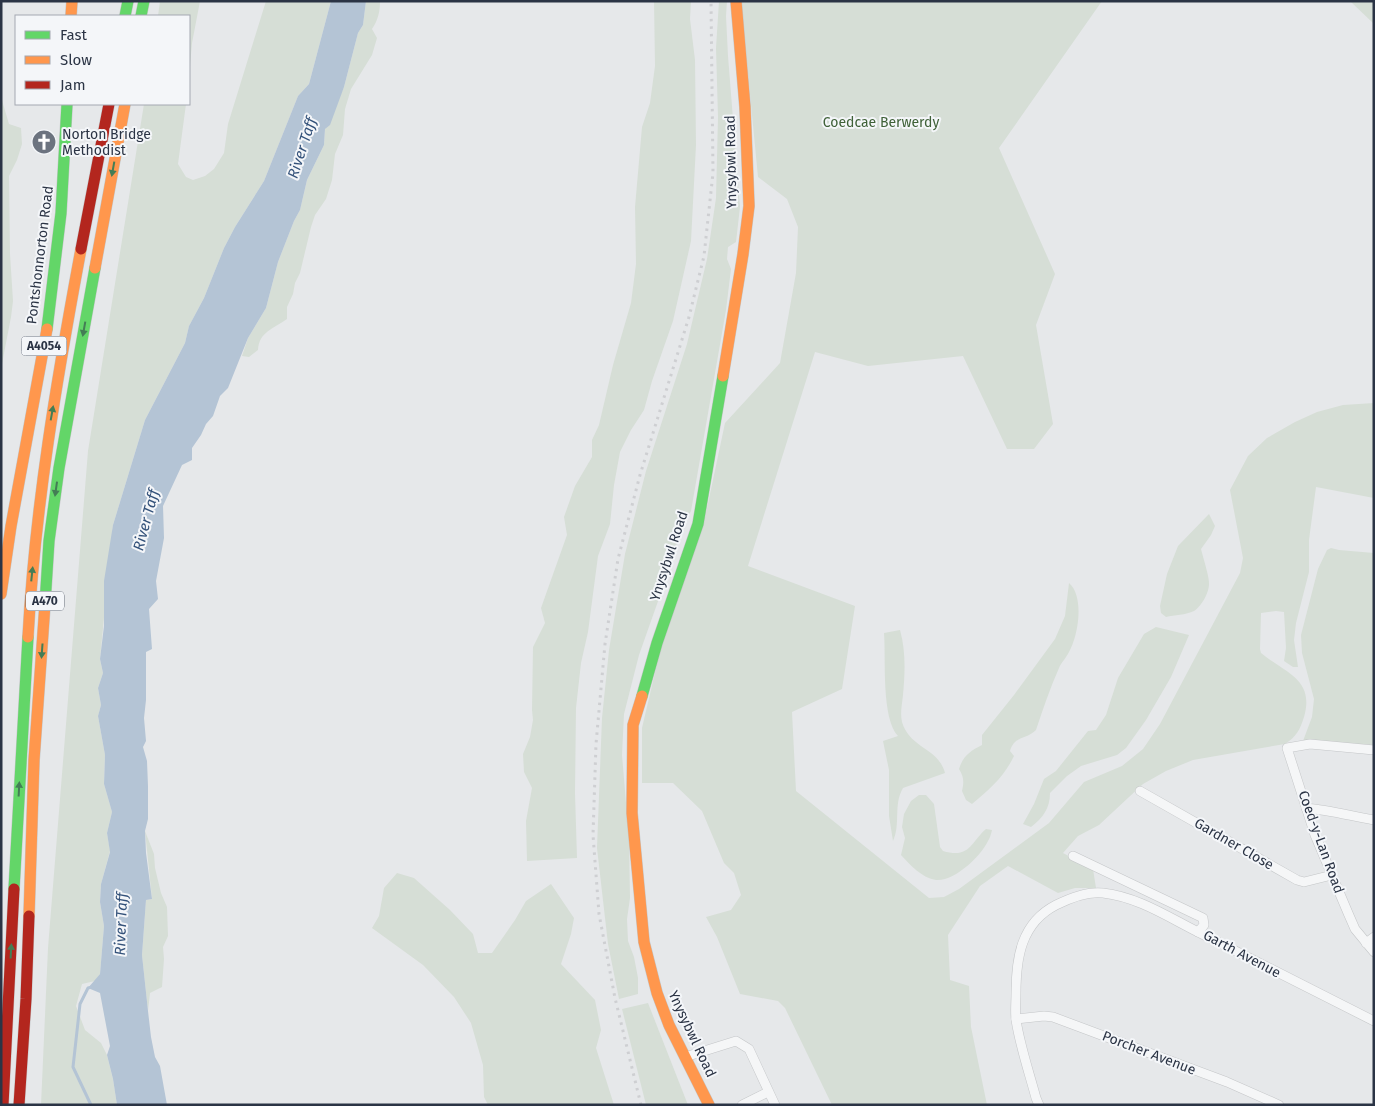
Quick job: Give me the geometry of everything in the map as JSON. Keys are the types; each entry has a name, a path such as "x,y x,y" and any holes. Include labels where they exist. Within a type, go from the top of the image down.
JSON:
{"main road":[{"path":"71,15 72,1"},
{"path":"126,15 128,1"},
{"path":"141,15 144,1"},
{"name":"Ynysybwl Road","path":"709,1105 669,1025 657,993 644,942 632,813 633,725 656,643 698,524 740,281 749,206 745,107 736,1"},
{"name":"Pontshonnorton Road","path":"2,590 11,526 48,323 64,186 68,105"},
{"name":"A470","path":"3,1105 30,594 36,528 44,465 75,282 109,105"},
{"name":"A470","path":"19,1105 26,999 34,760 49,541 59,468 125,105"}],"street":[{"name":"Coed-y-Lan Road","path":"1374,750 1310,744 1287,748 1306,808 1355,929 1374,952"},
{"name":"Gardner Close","path":"1140,791 1297,880 1304,882 1332,875"},
{"path":"1306,808 1326,810 1374,820"},
{"name":"Garth Avenue","path":"1073,856 1203,918 1204,925 1198,932 1374,1021"},
{"path":"1039,1105 1021,1045 1016,1019 1016,965 1024,938 1034,921 1052,907 1067,900 1087,893 1103,893 1138,901 1198,932"},
{"path":"1366,943 1374,937"},
{"name":"Porcher Avenue","path":"1016,1019 1053,1017 1228,1082 1279,1105"},
{"path":"685,1057 736,1040 749,1049 775,1105"},
{"path":"742,1105 768,1092"}],"green space":[{"path":"160,1 200,1 190,66 190,15 158,15"},
{"path":"266,1 331,1 309,84 298,96 264,181 224,248 204,298 189,326 185,343 145,420 113,525 100,659 103,673 98,688 101,705 98,716 105,755 104,784 112,812 107,833 110,851 101,884 100,902 104,926 100,974 95,981 82,984 76,1006 85,1030 101,1043 107,1055 117,1105 41,1105 48,948 88,451 144,105 186,105 178,164 186,177 193,180 205,176 214,169 224,153 228,124"},
{"path":"366,1 380,1 378,16 372,29 377,38 372,55 351,89 345,109 343,135 335,154 332,180 326,199 315,215 311,227 300,273 287,307 287,319 264,335 258,350 249,357 242,356 248,338 266,308 278,262 300,210 307,180 324,145 325,129 344,87 358,33 363,25"},
{"path":"654,1 691,1 690,19 695,60 696,145 691,241 673,321 644,410 620,452 610,524 598,556 576,708 575,793 577,858 527,861 526,821 532,788 524,772 523,754 530,737 533,720 533,647 545,623 541,608 567,535 564,517 575,486 592,457 592,440 599,425 613,365 631,303 636,264 635,207 642,127 650,103 655,66"},
{"path":"719,1 727,1 728,56 740,207 736,242 728,247 727,259 731,269 726,310 691,511 681,532 639,655 624,714 622,755 629,839 630,898 627,919 628,941 634,957 638,978 638,994 619,999 608,944 597,848 602,718 609,650 625,554 646,471 687,344 707,259 716,198 718,117 716,48"},
{"name":"Coedcae Berwerdy","path":"741,1 1102,1 999,148 1055,274 1036,325 1053,424 1034,449 1007,449 963,356 868,366 815,352 748,566 855,606 842,689 792,712 796,791 929,898 944,897 959,889 1049,823 1084,782 1122,766 1143,749 1160,724 1240,573 1243,558 1230,490 1248,456 1267,438 1317,412 1343,405 1374,403 1374,498 1316,487 1309,540 1309,572 1296,623 1294,640 1298,667 1293,667 1284,661 1286,648 1284,612 1261,613 1261,653 1296,678 1302,685 1305,694 1304,717 1295,736 1285,744 1193,760 1166,771 1143,784 1099,825 1078,836 1063,853 1093,869 1096,888 1075,888 1058,893 1008,866 980,886 948,935 950,980 969,986 971,1027 987,1105 832,1105 785,1008 778,1001 740,994 717,937 706,917 731,910 741,895 734,873 724,863 702,811 673,783 642,783 642,728 661,647 703,527 725,423 780,363 796,273 798,227 787,199 758,177"},
{"path":"1350,1 1374,1 1374,24"},
{"path":"1,97 9,124 21,128 22,144 9,176 13,301 1,369"},
{"path":"1209,514 1215,526 1201,549 1209,588 1202,603 1194,611 1166,617 1161,613 1160,606 1167,574 1178,546"},
{"path":"1331,548 1374,553 1374,745 1303,741 1312,717 1314,699 1302,653 1301,635 1318,569 1327,550"},
{"path":"1069,583 1077,597 1078,617 1075,636 1069,652 1060,666 1036,730 1015,742 1010,751 1014,756 1006,770 972,804 966,800 962,791 963,780 959,769 961,764 968,754 982,745 982,735 1055,639 1065,616"},
{"path":"1156,627 1189,635 1171,677 1146,720 1126,748 1117,755 1081,766 1067,776 1050,793 1047,808 1039,820 1031,827 1023,824 1034,804 1044,779 1056,771 1088,731 1096,730 1106,715 1118,678 1144,634"},
{"path":"900,630 904,662 902,722 911,738 936,758 945,773 903,788 898,801 897,828 893,841 889,816 889,770 883,741 898,736 889,716 885,688 884,633"},
{"path":"919,795 926,795 934,804 940,847 943,851 959,853 965,851 986,829 992,830 989,839 979,854 966,867 943,880 926,877 912,867 901,855 905,838 902,827 904,814 911,801"},
{"path":"145,831 154,854 161,893 167,907 168,936 163,947 162,987 150,993 148,1011 142,955 146,900 152,899"},
{"path":"397,873 414,878 450,910 473,934 478,953 492,953 526,901 551,884 574,918 561,964 595,1000 601,1030 596,1048 614,1105 488,1105 484,1097 483,1065 471,1023 454,997 423,965 372,928 379,916 384,888"},
{"path":"648,1003 688,1105 646,1105 622,1009"}],"water":[{"name":"River Taff","path":"331,1 366,1 363,25 358,33 344,87 330,125 325,129 324,145 307,180 300,210 278,262 266,308 248,338 228,388 220,396 213,416 192,448 192,460 182,465 163,506 164,538 156,581 158,599 149,609 152,649 146,652 144,718 146,741 143,747 147,761 148,819 145,831 152,899 146,900 142,955 151,1037 155,1057 160,1066 167,1105 117,1105 107,1055 110,1046 100,993 88,988 100,974 104,926 100,902 101,884 110,852 107,833 112,812 104,784 105,755 98,716 101,705 98,688 103,673 100,659 104,626 104,581 113,525 145,420 185,343 189,326 204,298 224,248 264,181 298,96 309,84"}],"waterway":[{"path":"91,1105 73,1067 80,1004 88,988 92,987"}],"railway":[{"path":"641,1105 615,998 599,914 593,835 596,744 605,644 618,559 640,475 689,317 704,256 713,173 711,1"}],"traffic: fast":[{"path":"125,15 128,1"},
{"path":"141,15 144,1"},
{"path":"47,329 61,213 67,105"},
{"path":"45,604 49,541 59,468 95,268"},
{"path":"642,696 657,643 698,524 723,376"},
{"path":"14,889 28,637"}],"traffic: slow":[{"path":"71,15 72,1"},
{"path":"723,376 749,206 745,107 736,1"},
{"path":"95,268 125,105"},
{"path":"28,637 36,539 48,442 81,249"},
{"path":"1,594 11,526 47,329"},
{"path":"29,916 34,760 45,604"},
{"path":"642,696 633,725 632,813 644,942 657,993 669,1025 709,1105"}],"traffic: jam":[{"path":"81,249 109,105"},
{"path":"3,1105 14,889"},
{"path":"19,1105 29,916"}],"place":[{"name":"Norton Bridge Methodist","path":"44,142"}]}
